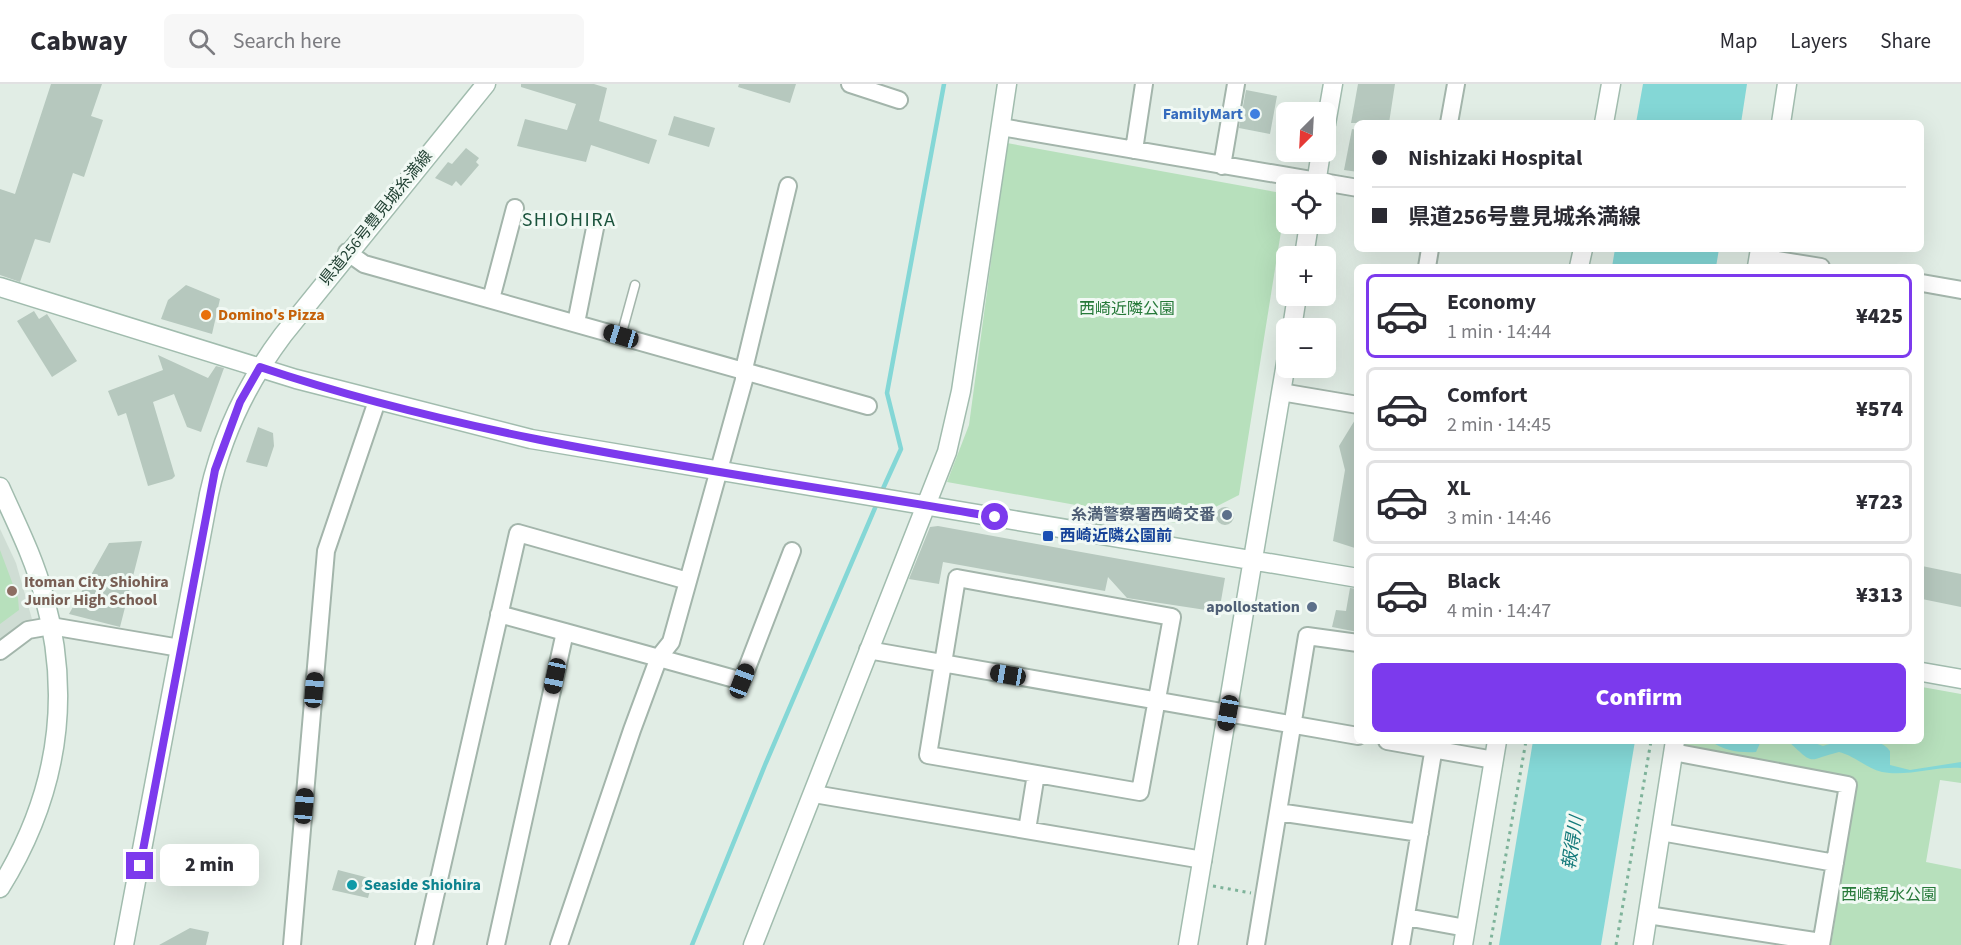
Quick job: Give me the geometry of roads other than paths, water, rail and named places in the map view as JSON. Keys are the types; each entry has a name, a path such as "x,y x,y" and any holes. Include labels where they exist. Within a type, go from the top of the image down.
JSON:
{"street":[{"name":"県道256号豊見城糸満線","path":"124,945 215,470 240,402 260,367 347,252 486,84"},
{"path":"850,84 899,100"},
{"path":"753,945 814,794 924,505 947,452 962,391 1007,84"},
{"path":"1134,150 1144,84"},
{"path":"1222,166 1236,84"},
{"path":"1330,102 1333,84"},
{"path":"1449,120 1455,84"},
{"path":"1605,120 1611,84"},
{"path":"1781,120 1787,84"},
{"path":"1001,127 1276,176"},
{"path":"1336,185 1354,188"},
{"path":"559,945 659,657 671,642 744,380 744,369 788,186"},
{"path":"491,299 515,208"},
{"path":"576,323 596,223"},
{"path":"347,252 364,264 868,405"},
{"path":"1759,258 1800,264"},
{"path":"1924,284 1961,290"},
{"path":"0,287 377,401 531,439 841,493 1354,577"},
{"path":"1188,945 1283,378"},
{"path":"1281,392 1354,404"},
{"path":"292,945 326,552 377,401"},
{"path":"0,487 33,561 51,626 60,703 45,789 36,817 14,866 0,888"},
{"path":"424,945 518,532 688,581"},
{"path":"500,614 742,681 792,551"},
{"path":"957,578 1172,617 1157,701 1140,792 928,755 957,578"},
{"path":"0,651 28,630 51,626 180,648"},
{"path":"496,945 565,632"},
{"path":"1256,945 1308,636 1354,642"},
{"path":"868,650 1354,735"},
{"path":"1924,672 1961,679"},
{"path":"1406,917 1465,937 1497,744"},
{"path":"1401,945 1435,745 1494,760"},
{"path":"1643,945 1674,747 1848,785 1821,944 1648,915"},
{"path":"1027,830 1036,774"},
{"path":"814,794 1203,860"},
{"path":"1278,812 1420,833"},
{"path":"1661,832 1835,863"},
{"name":"県道256号豊見城糸満線","path":"129,945 132,910"}],"lane":[{"path":"621,336 635,285"}],"water":[{"path":"1643,84 1747,84 1741,120 1637,120"},
{"path":"1614,252 1718,252 1716,264 1612,264"},
{"name":"報得川","path":"1532,744 1634,744 1601,945 1499,945"},
{"path":"1716,744 1760,744 1756,752 1738,752"},
{"path":"1791,744 1823,746 1882,744 1890,751 1890,765 1910,770 1961,762 1961,768 1892,773 1871,768 1839,752 1816,759 1803,755"}],"waterway":[{"path":"881,493 901,449 887,393 944,84"},
{"path":"692,945 765,765 878,501"}],"place":[{"name":"FamilyMart","path":"1255,114"},
{"name":"Domino's Pizza","path":"206,315"},
{"name":"糸満警察署西崎交番","path":"1227,515"},
{"name":"西崎近隣公園前","path":"1048,536"},
{"name":"Itoman City Shiohira Junior High School","path":"12,591"},
{"name":"apollostation","path":"1312,607"},
{"name":"Seaside Shiohira","path":"352,885"}],"district":[{"name":"SHIOHIRA","path":"569,220"}],"park label":[{"name":"西崎近隣公園","path":"1127,309"},
{"name":"西崎親水公園","path":"1889,895"}]}
